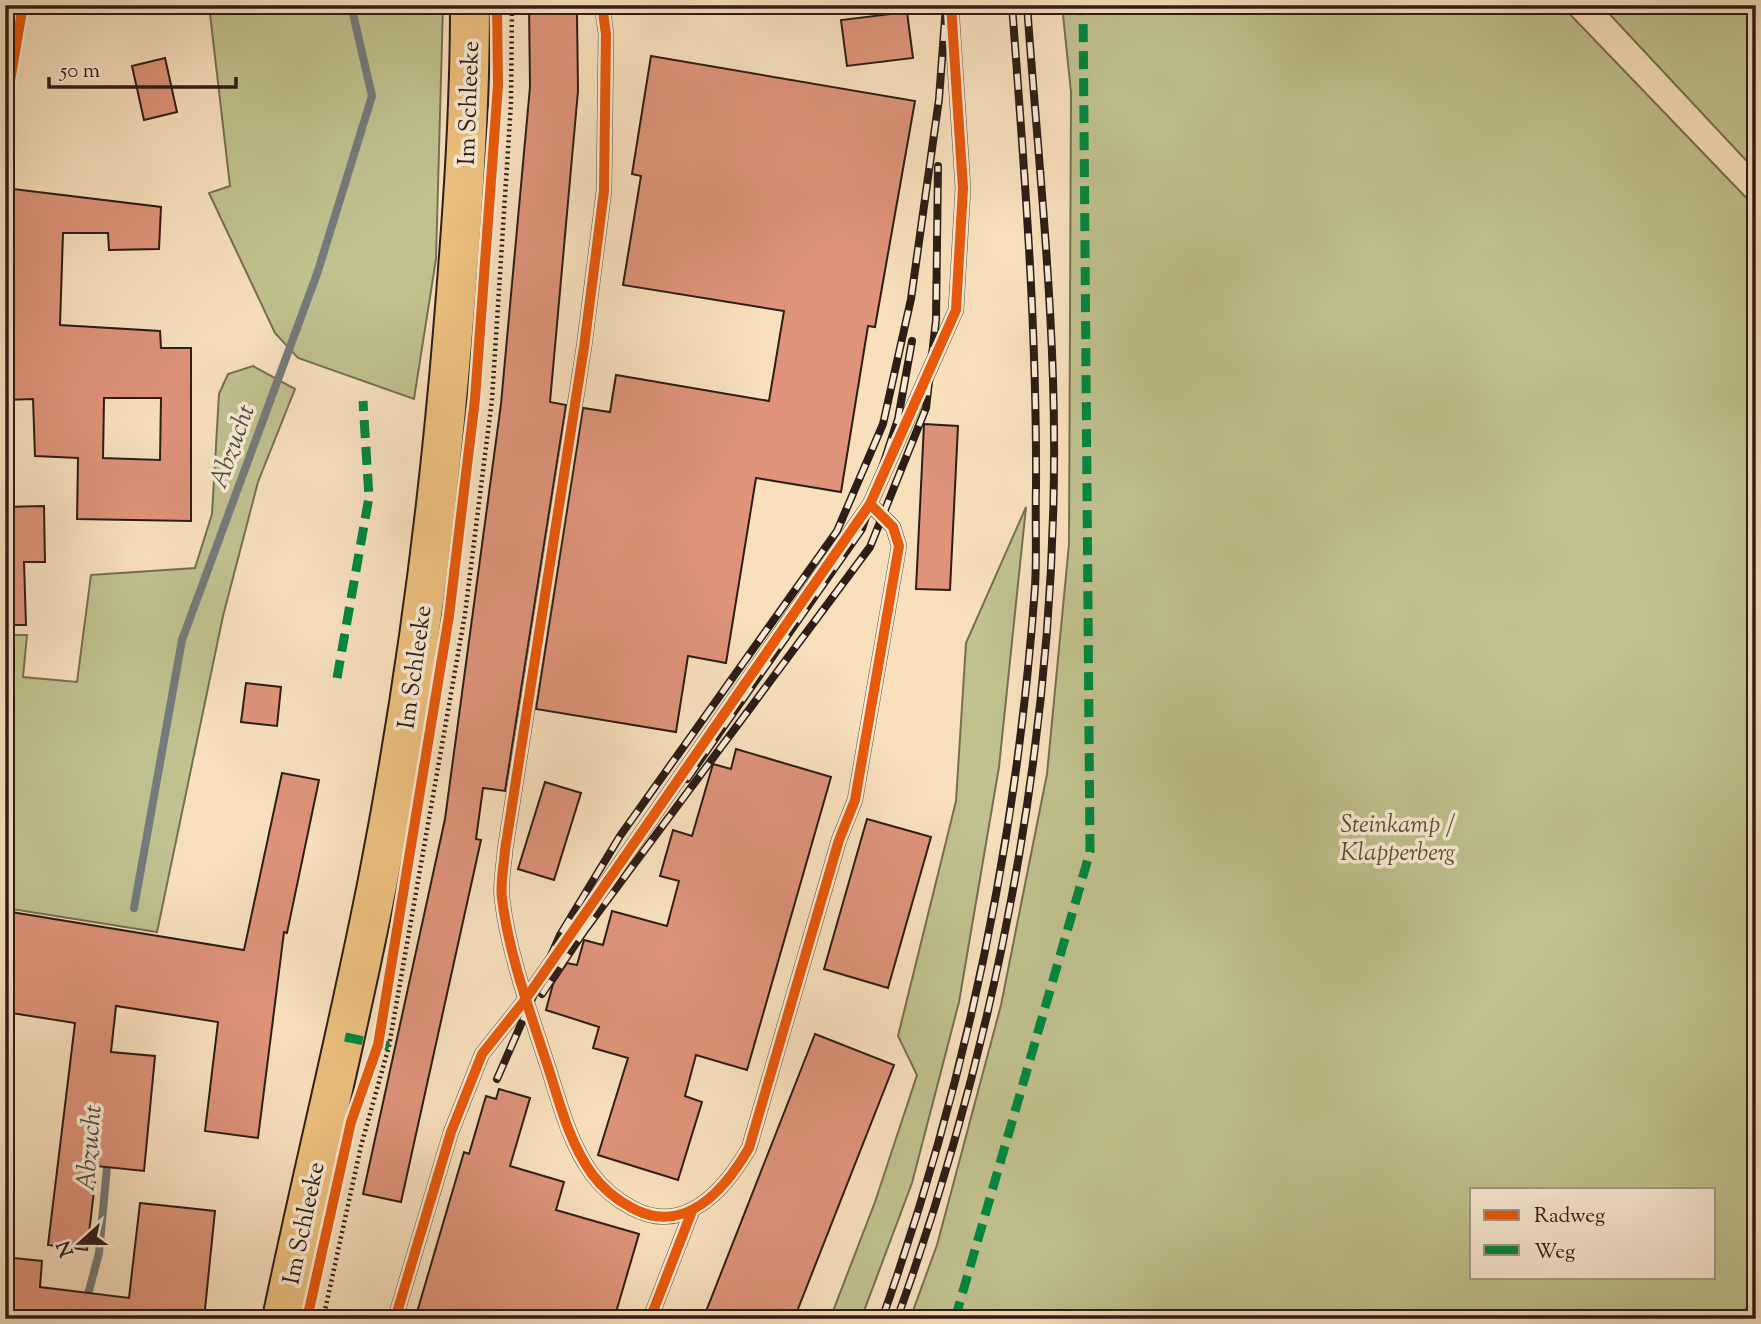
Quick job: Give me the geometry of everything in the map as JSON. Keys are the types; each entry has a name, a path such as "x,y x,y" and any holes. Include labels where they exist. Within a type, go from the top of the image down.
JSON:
{"main road":[{"name":"Im Schleeke","path":"282,1319 309,1188 339,1068 378,877 416,656 445,431 470,96 470,5"}],"lane":[{"path":"602,5 606,34 604,191 584,347 505,850 502,897 526,1000 573,1144 593,1176 618,1201 646,1215 670,1219 692,1211 716,1193 736,1170 749,1148 839,840 855,800 895,583 899,546 893,527 870,504"},
{"path":"395,1319 451,1132 482,1055 526,1000 870,504 956,310 963,188 951,5"},
{"path":"650,1319 692,1211"}],"path":[{"path":"369,1071 378,1045 403,893"}],"green space":[{"path":"209,5 443,5 436,259 414,399 298,358 275,333 209,193 230,186"},
{"name":"Steinkamp / Klapperberg","path":"1062,5 1561,5 1756,208 1756,1319 910,1319 937,1245 1001,1005 1047,774 1069,544 1071,92"},
{"path":"1601,5 1756,5 1756,171"},
{"path":"253,366 295,389 258,482 223,616 157,932 5,908 5,635 27,635 23,677 77,682 91,575 195,568 212,514 219,394 228,374"},
{"path":"1026,507 999,767 959,1002 912,1183 861,1319 830,1319 875,1202 917,1075 898,1036 956,801 966,643"}],"building":[{"path":"529,5 572,5 573,14 577,14 578,91 550,402 566,405 505,791 483,788 476,839 481,840 401,1202 363,1194 445,819 501,404 530,87"},
{"path":"907,12 913,58 847,66 841,20"},
{"path":"651,56 915,101 875,327 868,326 841,492 756,478 726,663 688,656 676,732 536,709 583,408 610,412 616,375 769,401 784,311 623,285 641,176 632,174"},
{"path":"165,58 177,112 144,120 132,66"},
{"path":"13,189 161,207 159,249 109,250 108,233 63,233 60,325 160,331 161,348 191,348 191,521 77,519 78,458 35,456 33,399 5,400 5,219","holes":["104,398 161,398 160,460 103,458"]},
{"path":"924,424 958,426 950,590 916,589"},
{"path":"44,506 45,562 24,562 26,625 5,625 5,507"},
{"path":"246,683 281,687 277,726 241,722"},
{"path":"736,749 831,777 747,1070 696,1055 685,1096 702,1102 678,1180 598,1155 628,1058 593,1048 599,1027 546,1010 553,984 567,963 577,965 584,940 603,945 612,911 667,926 679,881 660,876 673,830 692,836 713,764 731,769"},
{"path":"282,773 319,780 287,933 284,932 258,1138 205,1131 218,1022 116,1006 111,1052 155,1056 144,1171 97,1166 87,1250 48,1245 75,1023 5,1012 5,911 244,950"},
{"path":"545,782 581,793 554,880 518,869"},
{"path":"867,819 931,837 888,988 824,969"},
{"path":"815,1034 894,1065 794,1319 703,1319"},
{"path":"499,1089 530,1098 510,1166 564,1182 556,1210 639,1234 614,1319 415,1319 464,1152 469,1154 486,1096 496,1099"},
{"path":"140,1203 215,1211 204,1319 5,1319 5,1257 42,1261 40,1287 129,1298"}],"waterway":[{"name":"Abzucht","path":"134,908 182,640 318,271 372,96 351,5"},
{"name":"Abzucht","path":"86,1302 99,1253 108,1156"}],"railway":[{"path":"497,1079 560,935 620,836 837,531 883,424 911,299 939,99 946,5"},
{"path":"882,1319 939,1140 984,958 1001,867 1027,681 1036,575 1036,427 1029,246 1012,5"},
{"path":"897,1319 935,1206 968,1091 996,975 1019,856 1036,737 1048,618 1054,498 1053,379 1027,5"},
{"path":"585,930 870,547 926,408 936,320 938,166"},
{"path":"687,779 862,529 898,419 912,341"},
{"path":"542,994 589,924"}],"marked path":[{"path":"955,1319 1090,852 1083,5"},
{"path":"337,678 369,497 363,401"},
{"path":"345,1037 389,1046"},
{"path":"1741,1319 1756,1304"}],"cycle path":[{"path":"5,110 23,5"},
{"path":"307,1319 351,1122 378,1045 449,616 475,399 498,85 497,5"},
{"path":"602,5 606,34 604,191 584,347 505,850 502,892 509,940 521,983 571,1136 584,1162 606,1189 626,1205 651,1215 685,1213 701,1205 727,1179 749,1148 839,840 855,800 899,546 893,527 870,504"},
{"path":"395,1319 451,1132 482,1054 525,1000 870,504 956,310 963,188 951,5"},
{"path":"650,1319 692,1211"}]}
